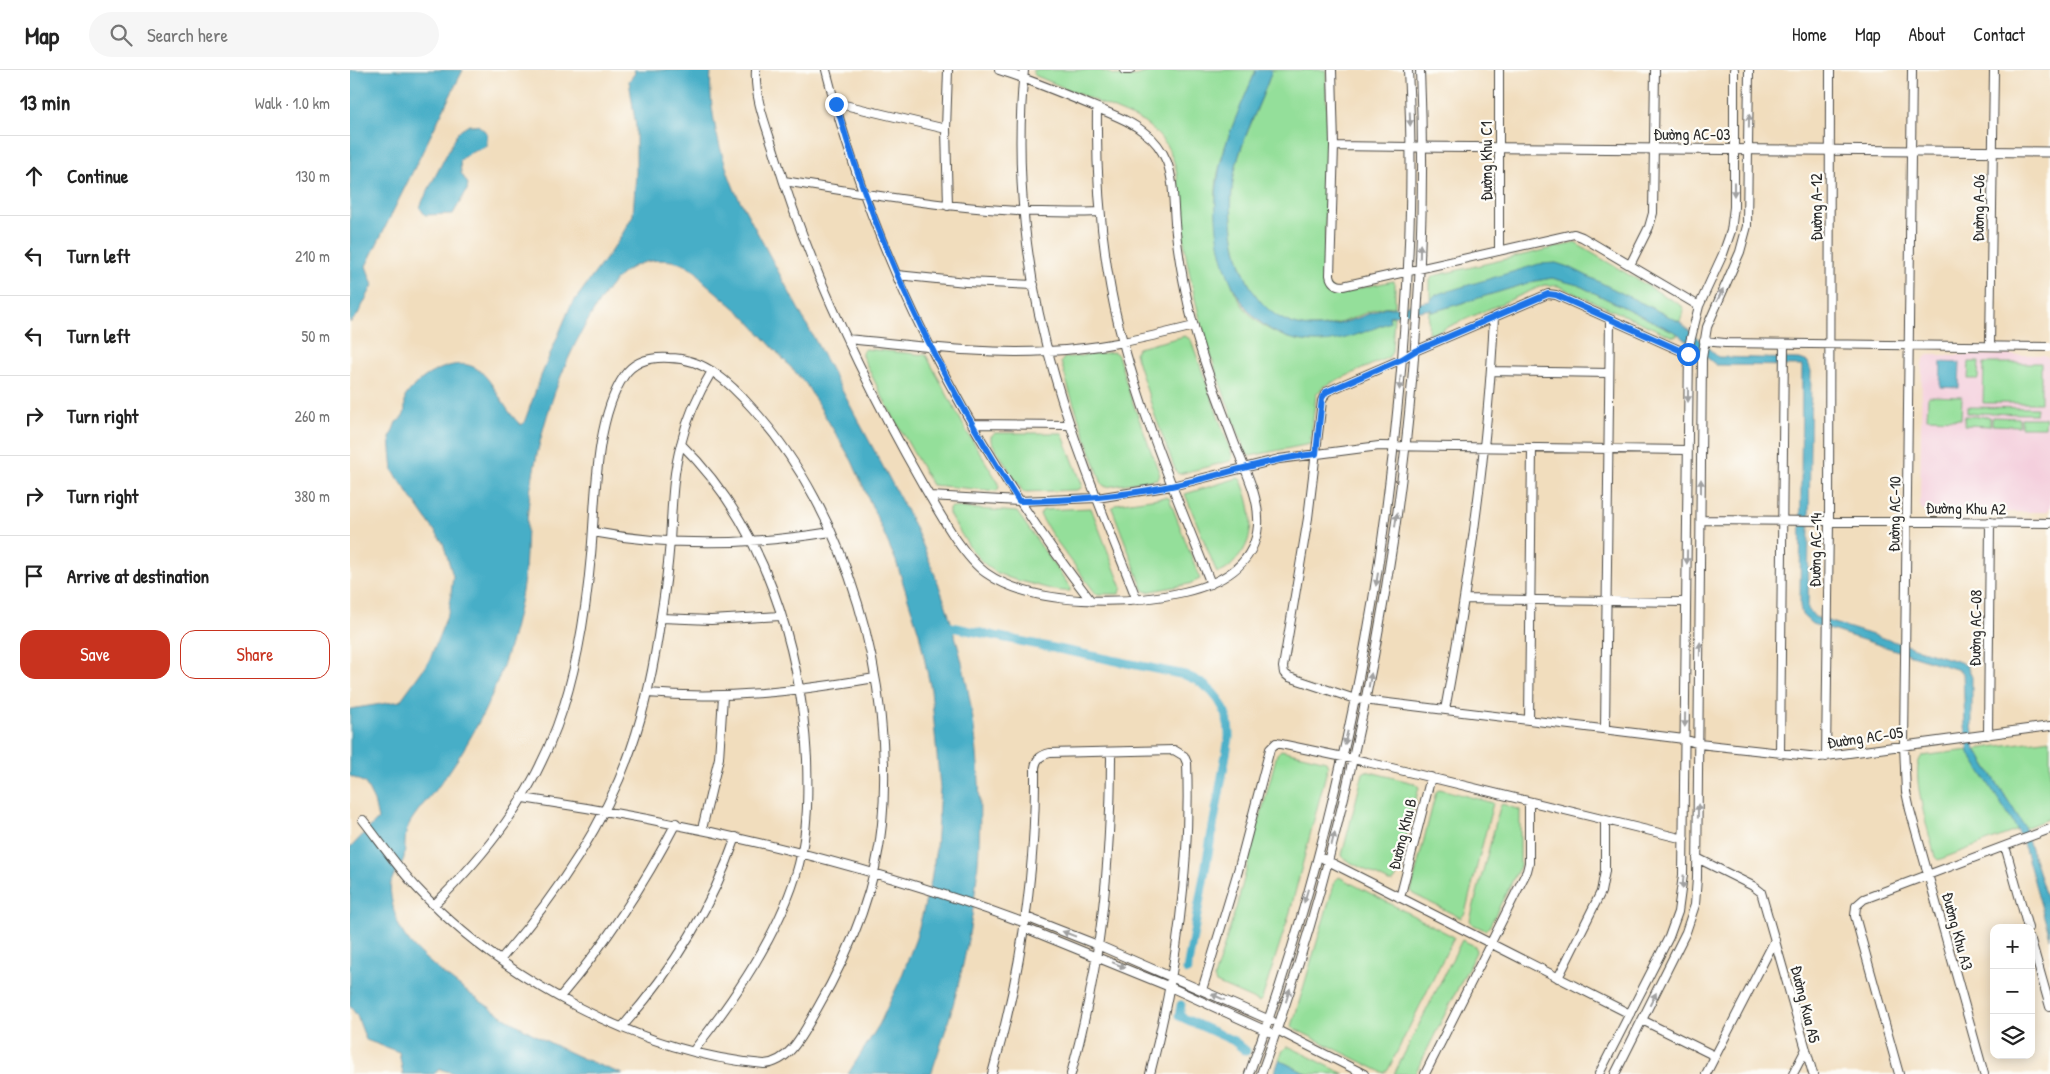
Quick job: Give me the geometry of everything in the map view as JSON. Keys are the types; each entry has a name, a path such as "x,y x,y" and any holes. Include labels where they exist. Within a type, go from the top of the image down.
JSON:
{"street":[{"path":"756,70 757,91 784,182 816,270 846,339 885,416 930,496 969,557 986,573 1001,582 1031,591 1091,601 1137,600 1170,595 1211,584 1231,574 1251,551 1257,533 1258,506 1211,381 1194,326 1178,249 1170,175 1165,157 1156,143 1144,131 1024,74 999,70"},
{"path":"826,70 864,195 896,275 930,347 972,424 1019,501 1091,601"},
{"path":"948,70 946,129 948,206"},
{"path":"1124,70 1130,70"},
{"path":"1332,70 1334,146 1330,275 1336,285 1341,286 1419,270 1574,234 1582,236 1699,306"},
{"path":"1249,1074 1265,1030 1318,856 1355,699 1376,583 1394,446 1406,317 1411,147 1408,70"},
{"path":"1261,1074 1277,1030 1328,861 1366,700 1389,566 1406,446 1415,351 1422,147 1420,70"},
{"name":"Đường Khu C1","path":"1499,70 1499,251"},
{"path":"1630,265 1652,218 1655,70"},
{"path":"1599,1074 1668,937 1678,912 1683,881 1689,350 1691,330 1699,306 1723,254 1731,231 1734,207 1734,70"},
{"path":"1615,1074 1680,945 1691,919 1697,891 1702,358 1704,341 1712,313 1735,266 1744,239 1748,214 1749,70"},
{"name":"Đường A-12","path":"1829,344 1830,70"},
{"name":"Đường AC-10","path":"1912,70 1907,641 1904,745 1908,802 1928,875"},
{"name":"Đường A-06","path":"1990,346 1994,70"},
{"path":"1024,74 1021,147 1024,211 1034,285 1048,351 1070,425 1137,600"},
{"path":"836,104 946,129"},
{"path":"1097,108 1100,212 1106,262 1123,343 1172,486 1211,584"},
{"name":"Đường AC-03","path":"1334,146 2050,152"},
{"path":"784,182 948,206 1024,211 1100,212"},
{"path":"896,275 966,282 1034,285"},
{"path":"1402,359 1415,351 1550,294 1689,350"},
{"path":"1445,710 1465,600 1485,447 1492,371 1494,317"},
{"path":"1605,730 1610,319"},
{"path":"846,339 930,347 1048,351 1123,343 1194,326"},
{"path":"1704,341 1910,346 2050,346"},
{"path":"1780,754 1784,344"},
{"name":"Đường AC-14","path":"1826,757 1829,344"},
{"path":"363,820 406,875 434,905 500,960 560,997 622,1027 694,1050 764,1064 774,1063 786,1055 817,1008 842,961 862,914 875,873 882,821 884,776 882,732 875,678 856,599 831,532 808,486 772,432 739,394 712,371 688,360 666,358 640,362 625,374 610,409 600,452 586,600 569,687 552,739 523,798 490,846 434,905"},
{"name":"Đường AC-05","path":"1402,359 1324,394 1304,548 1283,670 1289,678 1355,699 1684,739 1699,744 1780,754 1826,757 2050,726"},
{"path":"500,960 557,887 604,810 628,756 647,693 661,618 670,542 674,479 680,444 693,406 712,371"},
{"path":"1492,371 1609,373"},
{"path":"972,424 1070,425"},
{"path":"680,444 699,463 725,496 751,542 780,616 793,660 799,691 804,724 807,774 806,815 802,853 786,899 758,957 732,1000 694,1050"},
{"path":"930,496 1019,501 1097,498 1172,486 1244,467 1316,454 1394,446 1688,450"},
{"path":"1529,720 1532,448"},
{"name":"Đường Khu A2","path":"1701,520 2050,522"},
{"name":"Đường AC-08","path":"1983,735 1990,522"},
{"path":"593,532 670,542 751,542 831,532"},
{"path":"1465,600 1686,602"},
{"path":"661,618 711,620 780,616"},
{"path":"647,693 723,696 799,691 875,678"},
{"path":"702,829 719,758 723,696"},
{"path":"1202,990 1238,872 1272,746 1279,743 1431,777 1684,839"},
{"path":"992,1074 1011,1001 1025,923 1033,840 1034,768 1037,760 1042,755 1050,753 1174,750 1181,753 1186,759 1184,865 1172,976 1150,1074"},
{"path":"1071,1074 1100,946 1108,859 1111,752"},
{"name":"Đường Khu B","path":"1400,898 1431,777"},
{"path":"523,798 676,823 802,853 920,886 1025,923 1100,946 1172,976 1268,1020 1277,1030 1364,1074"},
{"path":"1425,1074 1528,867 1529,802"},
{"path":"1558,978 1601,892 1605,871 1605,820"},
{"path":"560,997 622,915 652,868 676,823"},
{"name":"Đường Khu A3","path":"1984,1074 1928,875 2050,829"},
{"path":"622,1027 660,981 687,942 716,888 736,837"},
{"path":"2005,846 2027,924"},
{"path":"1318,856 1630,1014"},
{"name":"Đường Kua A5","path":"1698,858 1761,892 1806,1049 1793,1074"},
{"path":"1899,1074 1855,911 1856,906 1864,899 1928,875"},
{"path":"1025,923 1098,957 1170,986 1265,1030 1277,1030"},
{"name":"Đường Kua A5","path":"1706,1074 1775,940"},
{"path":"2035,954 2050,1008"},
{"path":"1642,1020 1715,1056"},
{"path":"1806,1049 1812,1074"}],"shaded area":[{"path":"1929,355 2044,355 2048,357 2050,360 2050,507 2047,512 1926,512 1922,510 1920,505 1922,364 1925,357"}],"green space":[{"path":"1033,70 1099,70 1131,77 1155,70 1256,70 1225,147 1216,185 1219,227 1235,292 1253,318 1265,327 1279,334 1309,342 1340,339 1390,321 1389,317 1394,316 1392,352 1389,357 1324,386 1316,395 1310,444 1250,456 1246,453 1221,386 1200,318 1186,253 1176,171 1171,155 1164,143 1150,127 1138,119 1034,75"},
{"path":"1272,70 1326,70 1327,157 1324,276 1327,285 1341,292 1393,281 1395,284 1395,307 1383,307 1330,325 1310,327 1286,321 1267,309 1252,290 1242,268 1235,243 1232,192 1238,157"},
{"path":"1575,243 1682,306 1684,310 1680,322 1571,268 1556,263 1430,301 1430,280 1433,276"},
{"path":"1552,278 1578,285 1677,333 1677,336 1671,336 1558,286 1544,285 1434,333 1428,333 1429,309 1432,312 1535,281"},
{"path":"1185,336 1191,340 1233,458 1230,461 1179,474 1176,472 1154,413 1135,353 1138,348"},
{"path":"866,349 926,355 967,432 998,482 999,487 997,491 932,485 887,406 862,356 862,352"},
{"path":"1114,352 1118,355 1130,395 1160,475 1157,479 1106,487 1102,484 1061,362 1064,358"},
{"path":"1969,362 1979,362 1978,379 1968,379"},
{"path":"1984,363 2041,363 2041,403 1983,403"},
{"path":"1928,396 1962,397 1961,419 1927,418"},
{"path":"1967,407 2037,408 2036,414 1967,413"},
{"path":"1965,416 1990,417 1990,426 1964,425"},
{"path":"1992,417 2019,418 2019,426 1992,425"},
{"path":"2021,418 2046,418 2045,427 2021,427"},
{"path":"995,433 1062,433 1082,484 1081,488 1077,490 1023,492 991,441 991,436"},
{"path":"1238,478 1241,480 1245,490 1250,511 1251,522 1248,542 1230,566 1217,573 1185,494"},
{"path":"1169,498 1200,579 1189,584 1147,592 1143,589 1112,508 1116,504"},
{"path":"952,507 1017,512 1070,587 1070,591 1053,590 1014,580 993,570 977,557 965,540 949,514 949,509"},
{"path":"1091,508 1122,588 1119,594 1096,594 1052,535 1040,515 1043,510"},
{"path":"2050,739 2050,818 2025,828 1976,749"},
{"path":"1281,750 1326,761 1328,766 1290,912 1262,999 1259,1002 1216,983 1214,978 1237,905 1277,754"},
{"path":"1969,750 2018,830 1938,860 1935,857 1922,805 1918,763 1922,756"},
{"path":"1366,771 1414,783 1419,787 1396,878 1393,882 1389,882 1344,859 1342,855 1363,773"},
{"path":"1440,789 1493,803 1465,913 1461,918 1413,894 1411,891 1436,792"},
{"path":"1502,804 1520,810 1520,866 1489,927 1485,930 1472,924 1470,920"},
{"path":"1339,877 1454,937 1388,1070 1384,1073 1292,1026 1335,881"},
{"path":"1462,940 1475,946 1476,952 1415,1074 1394,1074"},
{"path":"1286,1047 1290,1047 1344,1074 1307,1074 1279,1060"}],"water":[{"path":"350,70 463,70 366,266 373,285 357,316 350,323"},
{"path":"634,70 711,70 711,101 716,132 724,162 735,191 909,515 934,573 954,632 968,691 977,750 980,810 977,871 969,932 956,994 931,1074 848,1074 879,1025 901,978 916,938 931,881 936,848 940,788 931,690 919,633 896,561 852,461 806,384 744,316 703,281 693,269 678,262 662,260 637,265 628,269 614,281 598,304 570,356 551,403 538,451 527,517 526,561 521,598 503,667 480,720 465,746 441,783 408,826 404,858 391,881 391,897 400,927 410,943 430,963 486,1005 530,1032 576,1055 623,1074 456,1074 440,1069 434,1074 403,1074 399,1052 366,1040 357,1016 350,1006 350,848 378,819 374,801 365,783 350,776 350,709 400,701 429,661 449,611 453,576 443,543 393,471 390,438 396,422 404,415 405,397 412,388 420,380 435,371 457,365 470,366 480,371 488,379 511,414 521,425 524,423 541,376 570,307 619,240 633,215 636,173 636,127 629,81 635,73"},
{"path":"1256,70 1272,70 1245,138 1236,167 1231,202 1232,225 1236,249 1243,272 1254,292 1268,309 1286,321 1309,327 1338,324 1385,307 1392,308 1430,301 1435,295 1539,264 1556,263 1571,268 1680,322 1718,357 1800,359 1808,362 1811,371 1808,609 1815,617 1960,662 1967,666 1972,677 1972,725 1975,748 2024,826 2050,910 2050,938 2025,849 2017,829 1969,753 1965,726 1963,673 1959,670 1812,624 1802,615 1800,606 1802,366 1716,365 1677,333 1578,285 1552,278 1535,281 1432,312 1431,309 1389,316 1390,322 1355,335 1327,342 1290,338 1267,327 1248,310 1234,289 1224,264 1218,238 1216,211 1217,185 1223,155 1232,126"},
{"path":"469,125 478,125 487,133 487,146 469,153 460,161 461,173 468,184 467,190 453,214 425,215 420,208 422,202 458,132"},
{"path":"1941,362 1960,363 1959,388 1940,387"},
{"path":"1279,1060 1307,1074 1280,1074 1275,1072"}],"waterway":[{"path":"942,625 1185,675 1204,685 1218,699 1227,717 1229,738 1187,970"},
{"path":"1181,1005 1179,1016 1234,1041 1246,1051"}],"route":[{"path":"836,104 872,216 920,327 990,456 1019,501 1097,498 1149,490 1279,459 1316,454 1322,398 1326,392 1402,359 1415,351 1548,294 1556,295 1688,354"}]}
